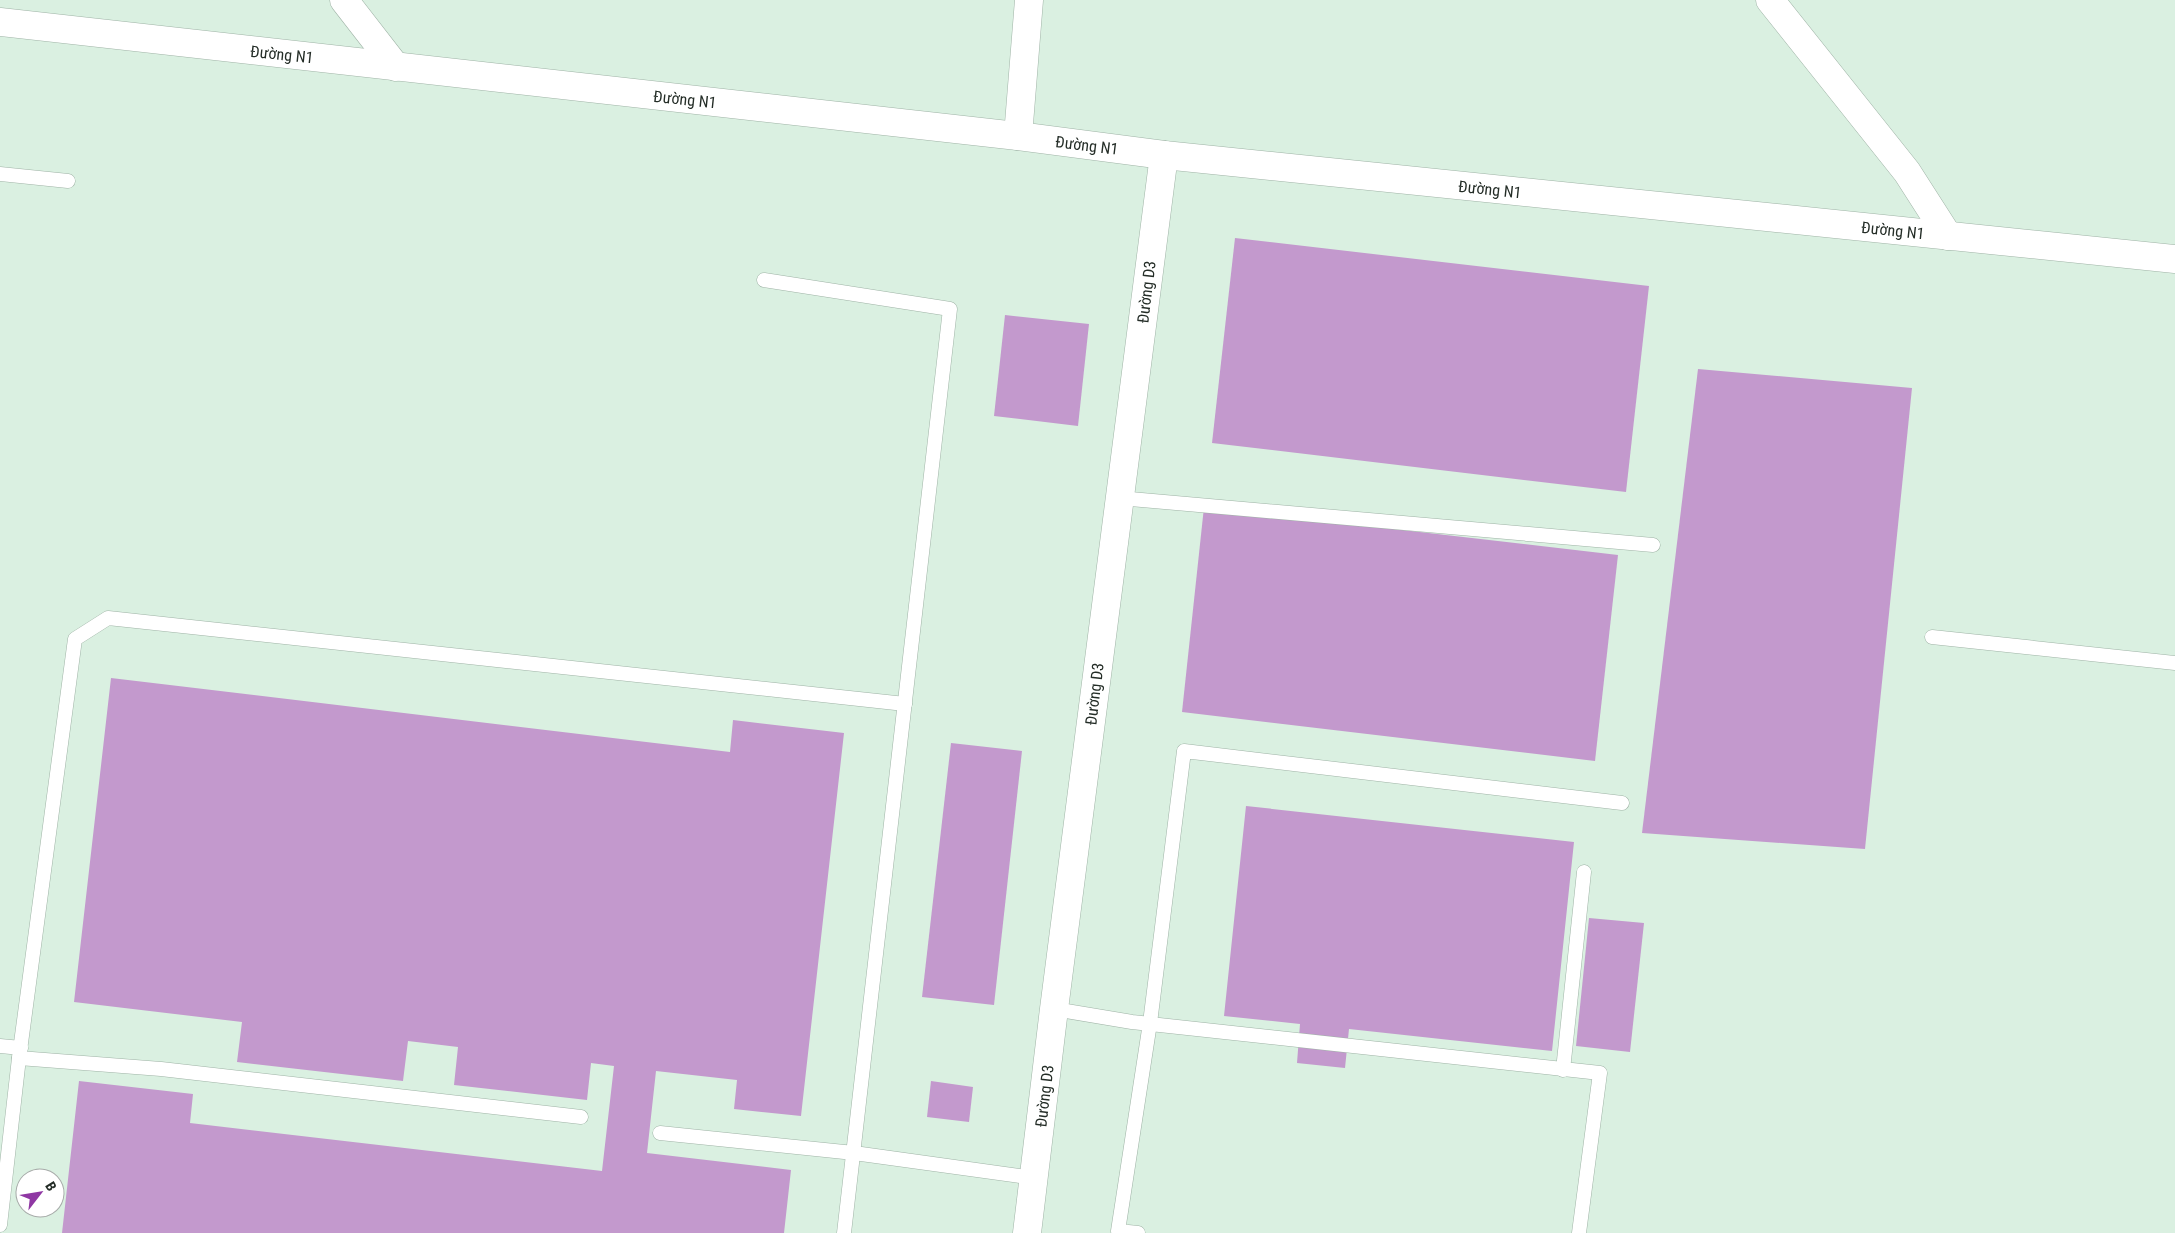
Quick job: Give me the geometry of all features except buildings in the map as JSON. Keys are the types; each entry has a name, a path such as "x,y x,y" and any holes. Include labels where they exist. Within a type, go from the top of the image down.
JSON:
{"street":[{"path":"344,0 396,66"},
{"path":"1018,136 1029,0"},
{"path":"1770,0 1907,172 1948,236"},
{"name":"Đường N1","path":"0,22 1018,136 1164,155 2175,259"},
{"name":"Đường D3","path":"1027,1233 1164,155"}],"lane":[{"path":"0,174 68,181"},
{"path":"764,280 950,310 844,1233"},
{"path":"1119,498 1653,545"},
{"path":"0,1225 20,1053 75,640 108,618 905,704"},
{"path":"1932,638 2175,663"},
{"path":"1138,1233 1118,1231 1150,1024 1184,751 1622,803"},
{"path":"1562,1070 1584,872"},
{"path":"1054,1009 1150,1024 1600,1074 1579,1233"},
{"path":"0,1046 20,1053 580,1117"},
{"path":"660,1132 854,1153 1034,1178"}]}
